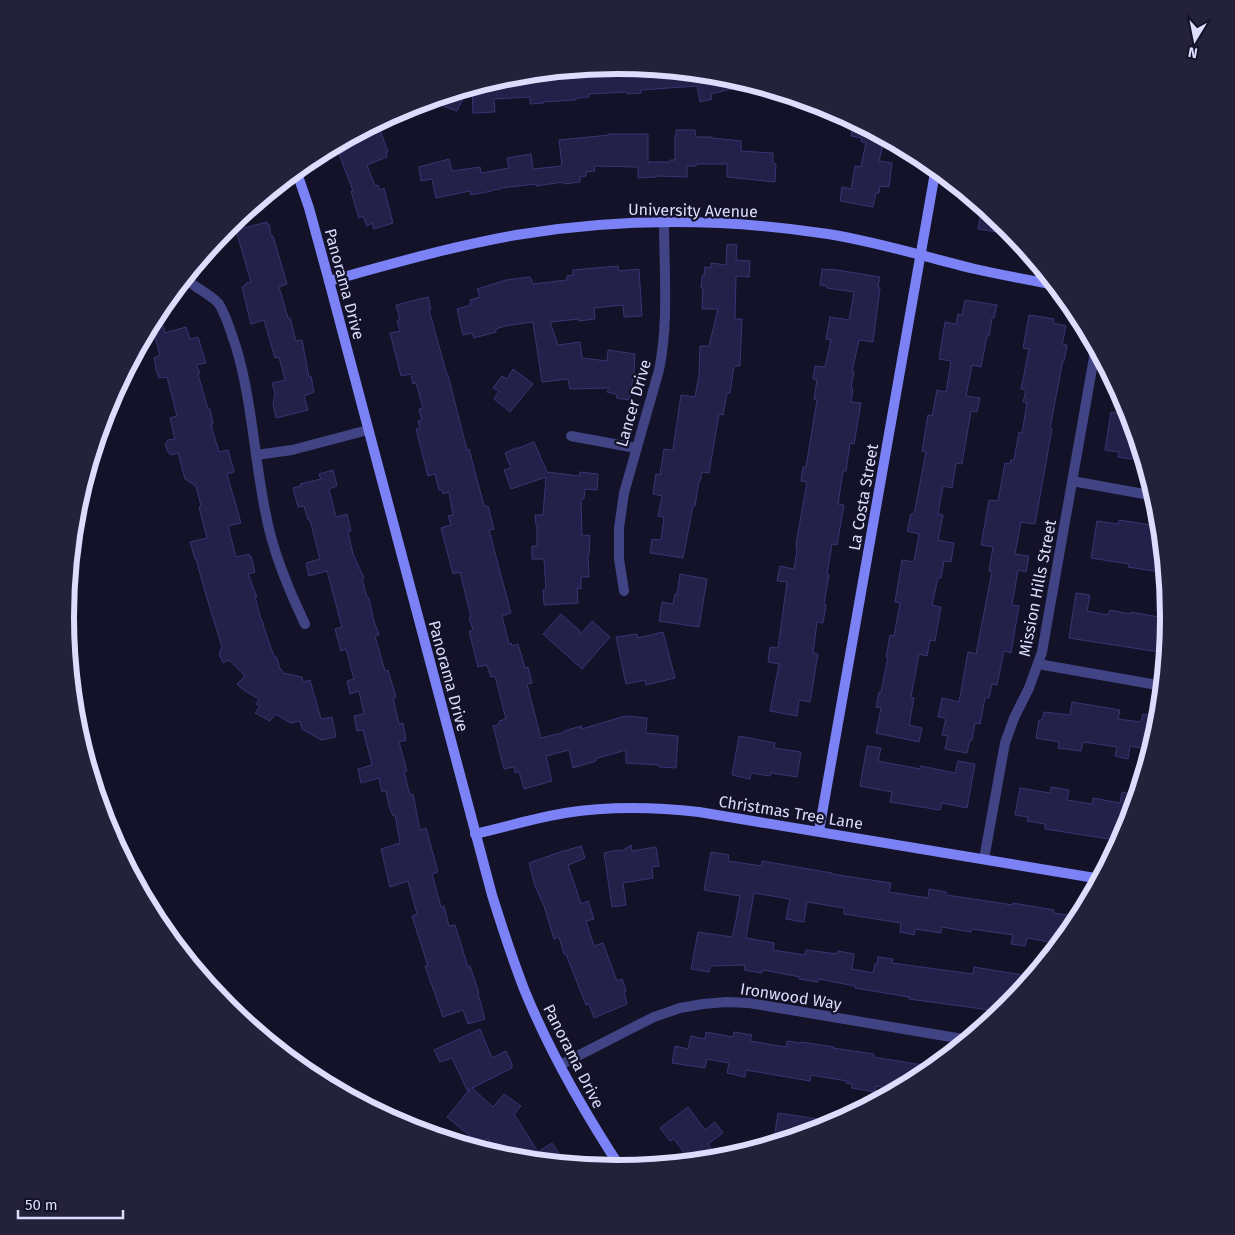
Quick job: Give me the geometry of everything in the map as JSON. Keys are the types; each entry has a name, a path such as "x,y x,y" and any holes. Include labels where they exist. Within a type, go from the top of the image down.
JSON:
{"street":[{"name":"La Costa Street","path":"819,831 934,175"},
{"name":"Panorama Drive","path":"298,177 329,280 475,834 507,943 545,1036 572,1090 616,1161"},
{"name":"Lancer Drive","path":"624,591 619,528 624,493 662,356 665,329 664,222"},
{"name":"University Avenue","path":"329,280 466,245 515,235 614,224 710,222 777,227 829,234 878,243 973,268 1047,283"},
{"path":"189,282 218,302 232,334 242,366 265,511 275,549 288,586 305,624"},
{"name":"Mission Hills Street","path":"984,859 1005,743 1014,718 1029,688 1042,652 1094,357"},
{"path":"256,455 292,450 368,430"},
{"path":"571,436 636,448"},
{"path":"1072,481 1147,495"},
{"path":"1038,664 1157,685"},
{"name":"Christmas Tree Lane","path":"475,834 533,819 566,813 599,809 665,808 819,831 1094,878"},
{"name":"Ironwood Way","path":"560,1065 654,1017 680,1008 726,1002 749,1003 961,1039"}],"building":[{"path":"582,75 653,75 688,78 734,86 732,89 711,94 712,99 700,102 697,86 641,90 641,93 589,94 589,97 575,100 530,104 530,97 494,99 495,112 473,113 472,94 547,78"},
{"path":"464,96 457,111 443,106 444,103"},
{"path":"853,128 883,144 879,161 892,163 889,187 880,186 879,193 876,193 873,207 840,201 842,187 851,189 855,166 861,167 866,142 861,142 862,138 851,136"},
{"path":"380,129 388,152 386,152 387,157 367,165 375,186 378,185 380,190 384,188 393,223 374,229 372,223 367,226 363,216 359,218 351,191 353,191 339,154 345,152 344,148"},
{"path":"676,130 695,130 696,137 741,141 741,151 773,153 773,163 776,164 775,182 727,177 727,164 687,166 687,177 656,176 638,178 638,167 594,166 595,171 586,172 586,176 580,177 580,182 501,188 471,195 470,191 436,198 432,179 421,181 419,167 449,159 452,171 480,167 481,173 509,168 507,158 531,154 533,169 562,166 559,140 609,134 648,134 648,162 670,162 670,160 675,160"},
{"path":"981,213 1002,233 978,229"},
{"path":"267,222 269,224 271,236 273,236 287,284 279,287 296,341 302,340 309,377 311,376 314,392 304,396 308,410 276,418 273,404 275,394 272,383 285,380 279,357 275,358 264,320 251,324 242,287 246,283 251,282 236,230"},
{"path":"727,244 737,245 736,260 750,261 749,277 736,276 735,319 742,319 740,366 734,366 730,393 727,393 723,415 719,414 709,473 702,472 699,481 683,558 650,553 652,539 661,540 664,517 658,516 662,496 653,494 656,474 660,475 664,449 673,450 681,395 695,397 699,375 700,346 709,346 718,309 702,309 702,276 704,276 705,267 711,268 711,263 726,265"},
{"path":"618,266 619,271 639,269 642,316 624,317 623,305 594,308 595,319 550,322 558,345 580,342 582,358 607,361 608,350 635,354 629,400 617,398 616,394 607,392 609,388 570,389 568,379 542,382 533,322 505,326 496,329 496,332 474,338 472,333 463,335 457,309 471,305 470,300 480,297 477,289 506,280 530,277 533,284 567,280 567,276 573,275 573,270"},
{"path":"822,269 880,277 878,287 880,288 873,342 859,340 852,372 854,372 851,402 861,403 854,444 850,443 846,471 843,471 838,504 844,505 837,545 832,544 827,574 829,575 823,623 817,622 813,653 818,654 810,702 799,700 797,716 770,711 779,664 768,662 770,647 778,648 787,582 777,581 780,566 794,569 796,544 807,482 801,481 803,467 806,467 817,400 814,399 817,380 813,379 815,366 825,367 831,340 826,339 830,317 849,320 854,292 827,288 827,286 820,285"},
{"path":"428,297 431,309 429,310 467,450 469,449 483,502 485,507 488,506 494,529 489,530 511,613 502,616 509,644 511,643 512,646 518,644 525,668 528,667 532,683 527,684 541,738 581,726 582,729 625,716 647,718 646,733 678,736 676,768 626,763 626,750 573,768 569,750 546,756 552,781 524,789 519,771 515,773 514,767 504,769 493,726 499,724 499,721 506,719 495,676 491,677 487,665 478,667 469,631 473,630 469,618 471,617 460,572 453,574 441,528 451,525 448,516 453,515 449,492 443,494 442,490 439,490 435,474 428,476 416,429 420,428 418,421 422,420 419,409 423,408 416,383 413,384 411,374 401,376 390,333 400,331 397,320 400,320 396,305"},
{"path":"965,300 997,305 994,318 992,318 989,336 987,336 981,367 972,365 966,396 980,398 977,412 971,411 962,464 956,463 952,488 943,486 938,514 943,515 938,540 954,543 951,562 944,561 941,578 938,578 932,605 941,607 935,641 930,640 927,656 919,654 911,697 914,698 909,725 922,728 919,742 876,733 881,708 876,707 888,657 886,657 890,635 894,636 900,603 895,602 902,560 914,562 919,534 907,531 911,514 914,514 926,452 922,451 928,415 932,416 937,390 946,392 951,361 939,359 945,322 956,324 958,314 962,315"},
{"path":"1029,315 1054,319 1053,323 1066,326 1062,344 1067,345 1050,428 1052,429 1035,524 1021,522 1015,554 1029,556 1026,572 1018,570 1012,605 1019,606 1011,653 1004,651 997,685 992,684 989,698 985,698 980,724 975,723 967,753 945,749 948,736 942,735 946,718 938,717 942,698 959,702 968,652 976,654 992,571 989,571 993,547 981,545 989,500 998,501 1005,463 1010,464 1011,460 1014,460 1019,432 1022,433 1027,403 1023,402 1026,390 1021,389 1029,349 1023,348"},
{"path":"162,321 165,333 186,327 190,339 198,337 206,363 196,365 200,373 198,374 208,409 210,409 213,424 211,425 219,452 228,450 234,472 227,474 241,523 228,526 236,557 249,554 251,556 255,572 248,574 257,597 255,597 263,625 280,669 283,673 302,677 303,682 310,680 321,719 332,717 336,737 321,740 302,729 300,721 291,723 275,714 270,721 255,713 260,706 256,704 259,699 237,684 245,676 229,660 223,663 219,654 222,647 190,542 207,538 196,486 185,479 178,453 171,455 165,445 168,440 175,439 170,418 177,416 167,377 159,378 155,367 154,358 160,355 154,334"},
{"path":"513,369 533,384 510,412 494,399 499,391 493,388 502,376 507,379"},
{"path":"1111,412 1122,414 1137,460 1118,457 1119,452 1105,450"},
{"path":"534,442 547,472 579,476 580,472 598,474 597,490 585,489 584,499 581,499 582,536 590,535 588,555 589,577 581,577 581,589 577,588 578,603 544,605 543,590 546,590 544,559 532,559 532,546 537,546 535,515 543,515 546,477 511,489 504,470 511,468 505,453"},
{"path":"333,470 337,486 329,489 336,517 347,514 351,531 348,532 353,554 364,578 362,579 379,635 375,636 385,671 388,670 396,697 393,698 399,724 403,723 406,740 399,742 407,771 404,772 410,795 413,794 420,830 426,828 438,872 432,874 441,907 444,906 449,926 455,925 468,967 470,966 479,993 485,1019 468,1024 463,1010 443,1017 425,966 428,966 412,916 417,914 408,881 390,887 381,849 400,843 395,815 393,816 389,806 386,791 382,792 379,778 361,783 358,769 372,765 363,730 357,731 354,716 364,714 359,691 350,694 347,681 354,679 346,649 341,651 335,629 342,627 327,571 309,576 306,563 320,559 310,520 308,520 304,506 298,507 293,488 301,486 300,484 321,479 319,474"},
{"path":"1119,520 1153,525 1159,572 1128,567 1129,564 1091,558 1097,521 1118,524"},
{"path":"680,574 707,579 699,627 659,621 662,602 673,604 675,594 677,594"},
{"path":"1076,593 1090,595 1087,611 1108,615 1110,610 1161,617 1159,652 1069,638"},
{"path":"561,614 580,631 580,635 592,621 610,637 582,669 543,634"},
{"path":"663,632 675,678 646,685 645,680 626,684 616,637 637,634 638,638"},
{"path":"1072,702 1120,710 1118,719 1141,722 1143,714 1152,716 1145,749 1130,746 1128,759 1115,756 1117,747 1083,742 1081,751 1058,748 1059,742 1036,738 1039,720 1042,720 1044,712 1070,715"},
{"path":"739,736 775,743 774,748 801,752 797,777 771,773 770,776 751,773 750,779 732,775"},
{"path":"867,746 881,748 878,761 920,769 921,766 955,773 958,761 975,764 967,808 942,803 940,810 890,802 892,792 860,786"},
{"path":"1051,787 1069,790 1067,800 1092,804 1093,798 1120,803 1122,792 1131,794 1114,840 1045,829 1045,824 1027,821 1028,817 1015,815 1020,788 1050,793"},
{"path":"631,845 632,851 656,847 659,866 652,867 653,878 623,883 626,905 612,907 604,853 617,850 622,851"},
{"path":"581,846 585,858 568,865 581,904 588,901 594,919 586,921 594,946 603,943 617,981 622,979 626,991 624,992 627,1004 594,1018 589,1004 586,1005 566,954 564,954 559,937 554,939 529,863"},
{"path":"711,852 729,855 728,861 762,866 762,861 891,883 889,892 928,898 929,889 946,892 946,895 1013,905 1013,903 1054,910 1053,913 1072,916 1054,943 1027,938 1025,946 1011,944 1013,935 972,929 971,932 942,927 941,933 915,929 914,935 900,932 901,923 844,914 844,908 807,902 804,922 786,919 790,899 754,893 746,938 774,943 773,950 805,955 806,950 838,954 838,951 854,954 852,969 873,973 878,957 893,959 892,963 973,974 974,967 1026,976 993,1010 909,999 909,997 855,988 855,986 819,979 818,982 763,970 762,973 744,970 745,965 710,966 709,972 691,969 698,932 732,937 740,896 704,890"},
{"path":"480,1029 492,1058 506,1051 512,1068 472,1088 493,1107 504,1094 521,1106 514,1114 538,1152 552,1143 562,1158 493,1147 487,1138 482,1144 447,1117 470,1089 467,1090 452,1058 440,1062 434,1050"},
{"path":"706,1032 733,1037 734,1032 752,1035 750,1041 786,1047 787,1041 801,1042 874,1054 873,1057 927,1065 889,1088 876,1086 875,1092 852,1088 852,1084 846,1083 847,1081 811,1075 810,1081 746,1070 745,1077 727,1073 729,1063 707,1059 705,1068 672,1063 675,1046 688,1049 691,1036 705,1039"},
{"path":"688,1107 705,1130 715,1122 723,1133 708,1144 714,1153 688,1157 674,1139 670,1141 660,1128"},
{"path":"778,1113 827,1120 792,1132 774,1138"}]}
